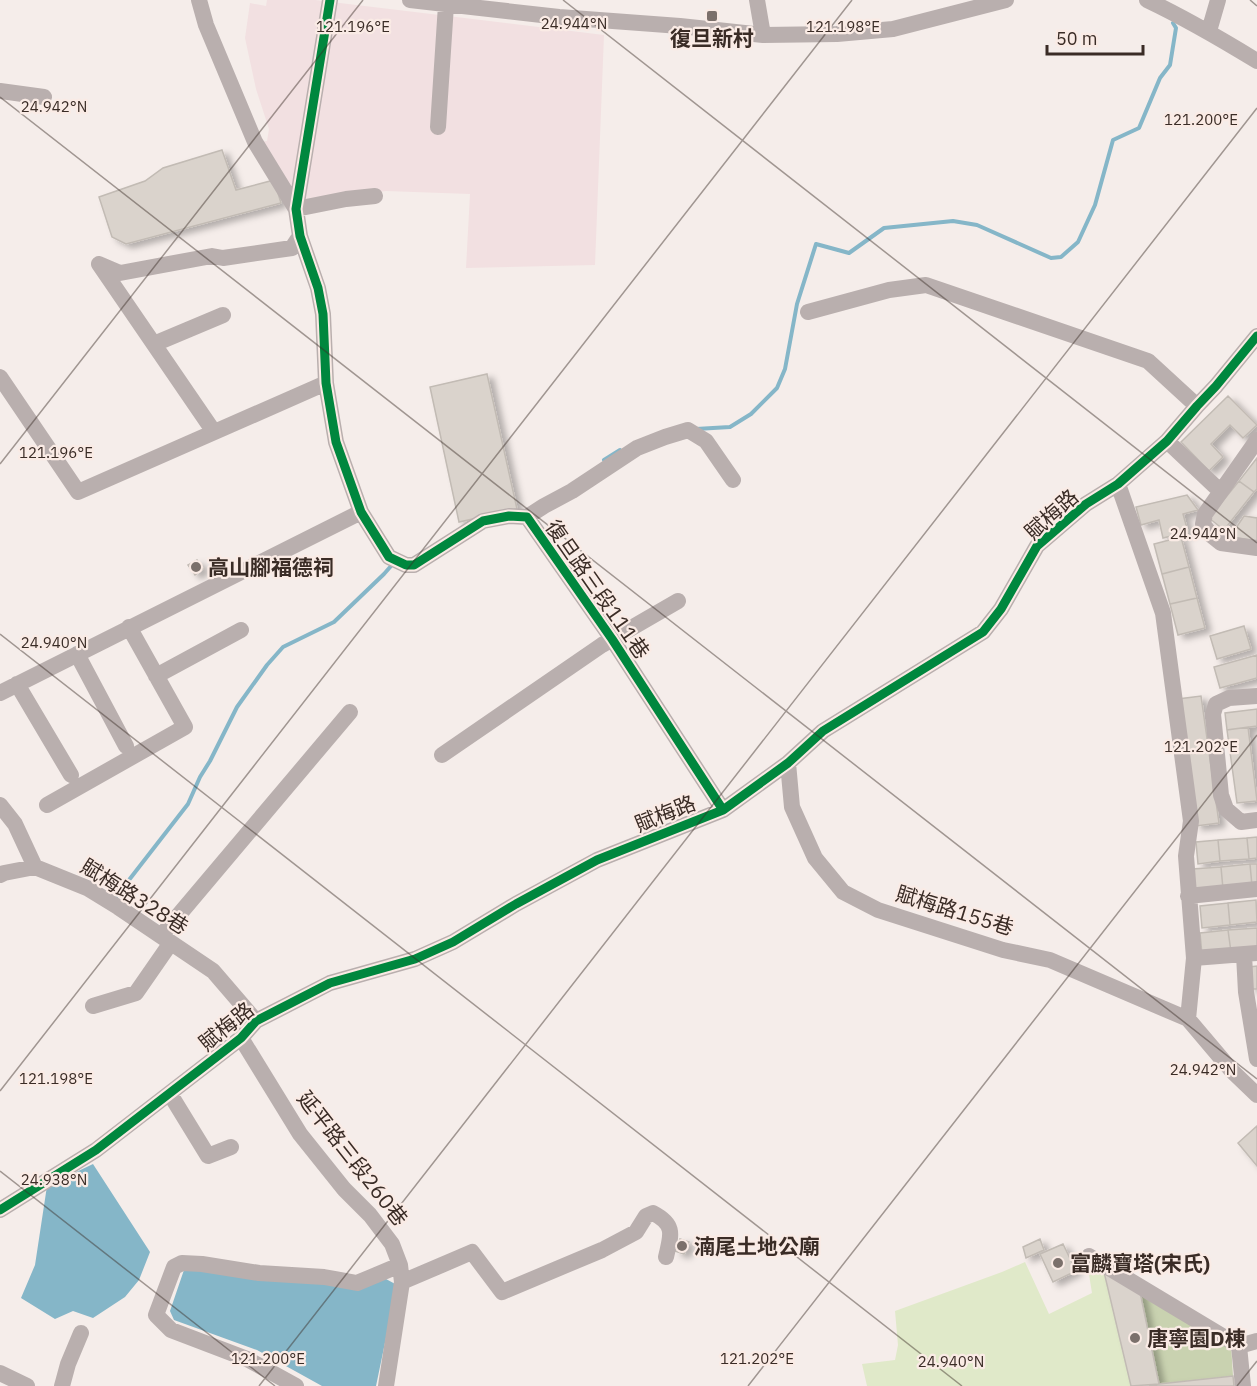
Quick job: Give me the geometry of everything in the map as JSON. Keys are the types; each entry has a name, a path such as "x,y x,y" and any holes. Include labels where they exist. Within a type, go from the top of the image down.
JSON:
{"street":[{"path":"199,0 206,25 255,142 296,209 375,196"},
{"name":"復旦路三段111巷","path":"330,0 296,209 300,236 318,288 321,305 326,383 336,442 361,512 389,557 406,565 414,565 483,521 509,516 526,518 612,639 723,810"},
{"path":"410,0 559,17 763,35 837,34 893,29 1006,0"},
{"path":"757,0 763,35"},
{"path":"1147,0 1209,31 1257,62"},
{"path":"1209,31 1218,0"},
{"path":"438,127 446,5"},
{"path":"0,91 44,97"},
{"path":"214,432 99,264 120,273 212,255 223,258 292,248 300,236"},
{"path":"808,312 888,290 926,285 1148,361 1197,406"},
{"path":"154,344 223,315"},
{"name":"賦梅路","path":"0,1210 96,1150 241,1038 256,1021 330,983 415,959 453,942 516,904 597,860 723,810 788,763 823,731 983,632 1001,609 1037,546 1086,504 1118,484 1167,441 1257,336"},
{"path":"0,377 78,492 326,383"},
{"path":"526,518 637,448 688,430 706,441 733,480"},
{"path":"1257,440 1205,514 1203,524 1210,535 1221,543 1257,548"},
{"path":"1167,441 1220,491"},
{"path":"1118,484 1163,613 1191,821 1186,856 1194,958 1188,1018 1232,1071 1257,1095"},
{"path":"0,693 361,512"},
{"path":"442,755 602,645 678,601"},
{"path":"47,805 185,728 129,627"},
{"path":"156,676 241,630"},
{"path":"77,654 126,746"},
{"path":"17,684 71,775"},
{"path":"1257,696 1229,698 1216,704 1213,714 1221,795 1226,809 1241,822 1257,820"},
{"path":"93,1006 136,993 166,940 350,712"},
{"name":"賦梅路155巷","path":"788,763 792,807 815,858 843,892 878,910 1003,950 1050,960 1188,1018"},
{"path":"0,805 15,824 35,867 0,875"},
{"name":"賦梅路328巷","path":"35,867 87,888 213,971 256,1021"},
{"path":"1188,896 1257,889"},
{"path":"1194,958 1250,954 1246,992 1254,1023 1257,1059"},
{"name":"延平路三段260巷","path":"241,1038 300,1134 392,1244 401,1274"},
{"path":"170,1094 208,1156 231,1147"},
{"path":"296,1386 247,1359 171,1330 164,1324 156,1315 174,1268 182,1263 202,1264 259,1273 324,1276 357,1283 401,1274 472,1252 502,1292 602,1250 636,1232 646,1216 653,1213 663,1218 672,1234 666,1257"},
{"path":"1089,1256 1239,1346 1257,1341"},
{"path":"386,1386 401,1274"},
{"path":"62,1386 81,1333"},
{"path":"1239,1346 1243,1386"},
{"path":"0,1373 27,1386"}],"shaded area":[{"path":"267,0 315,0 604,35 595,265 466,268 470,194 386,191 306,202 287,187 259,142 267,141 269,129 256,89 245,38 250,3 266,6"}],"green space":[{"path":"1025,1262 1049,1314 1092,1293 1087,1262 1104,1272 1131,1386 867,1386 862,1364 895,1360 898,1345 895,1311"},
{"path":"1140,1292 1231,1344 1233,1376 1159,1384"}],"water":[{"path":"93,1164 150,1252 139,1280 125,1297 93,1318 73,1311 55,1319 21,1298 35,1265 47,1186"},
{"path":"185,1267 386,1279 397,1285 376,1386 322,1386 257,1350 174,1320 170,1311"}],"building":[{"path":"222,150 236,190 274,180 281,203 126,244 112,237 99,197 145,181 163,168"},
{"path":"487,374 517,509 459,522 430,387"},
{"path":"1228,396 1257,425 1243,438 1230,425 1211,444 1223,457 1209,471 1181,442"},
{"path":"1257,458 1257,489 1254,492 1239,481"},
{"path":"1239,481 1254,492 1224,530 1209,518"},
{"path":"1187,495 1198,510 1183,514 1188,532 1163,538 1159,520 1141,525 1136,507"},
{"path":"1244,516 1257,518 1257,541 1230,537"},
{"path":"1181,537 1189,567 1162,574 1154,544"},
{"name":"高山腳福德祠","path":"197,560 203,569 195,575 188,565"},
{"path":"1189,567 1197,598 1170,604 1162,574"},
{"path":"1197,598 1205,628 1178,635 1170,604"},
{"path":"1244,626 1251,649 1217,659 1210,636"},
{"path":"1257,655 1257,678 1220,688 1214,667"},
{"path":"1201,696 1219,823 1196,826 1178,699"},
{"path":"1257,709 1257,726 1227,730 1225,713"},
{"path":"1248,727 1257,801 1237,803 1227,730"},
{"path":"1257,837 1257,858 1249,859 1247,838"},
{"path":"1247,838 1249,859 1220,861 1218,840"},
{"path":"1218,840 1220,861 1198,864 1196,842"},
{"path":"1250,864 1257,864 1257,886 1252,886"},
{"path":"1250,864 1252,886 1223,889 1221,867"},
{"path":"1221,867 1223,889 1194,891 1192,869"},
{"path":"1256,900 1257,922 1230,925 1228,903"},
{"path":"1228,903 1230,925 1202,928 1200,906"},
{"path":"1257,928 1257,949 1231,952 1228,930"},
{"path":"1228,930 1231,952 1202,955 1200,933"},
{"path":"1257,966 1257,989 1251,989 1249,967"},
{"path":"1257,1126 1257,1166 1238,1143"},
{"name":"湳尾土地公廟","path":"680,1239 689,1242 684,1254 675,1251"},
{"path":"1040,1239 1044,1250 1026,1258 1023,1247"},
{"name":"富麟寶塔(宋氏)","path":"1063,1244 1076,1271 1053,1282 1040,1254"},
{"name":"唐寧園D棟","path":"1104,1272 1140,1292 1159,1384 1131,1386"},
{"path":"1233,1376 1234,1386 1149,1386 1159,1384"}],"waterway":[{"path":"696,429 730,427 751,414 777,388 785,369 797,304 816,244 849,253 884,228 953,221 977,225 1051,258 1061,257 1078,242 1095,205 1113,140 1139,128 1160,78 1170,65 1176,28 1173,23"},
{"path":"604,460 620,450"},
{"path":"115,898 188,804 237,707 267,665 283,647 334,622 391,566"}],"cycle path":[{"path":"330,0 296,209 300,236 318,288 323,314 326,383 336,442 361,512 389,557 406,565 414,565 483,521 509,516 527,517 612,639 723,810"},
{"path":"0,1210 96,1150 241,1038 256,1021 330,983 415,959 453,942 516,904 597,860 723,810 788,763 823,731 983,632 1001,609 1037,546 1086,504 1118,484 1167,441 1257,336"}],"place":[{"name":"復旦新村","path":"712,16"},
{"name":"高山腳福德祠","path":"196,567"},
{"name":"湳尾土地公廟","path":"682,1246"},
{"name":"富麟寶塔(宋氏)","path":"1058,1263"},
{"name":"唐寧園D棟","path":"1135,1338"}]}
